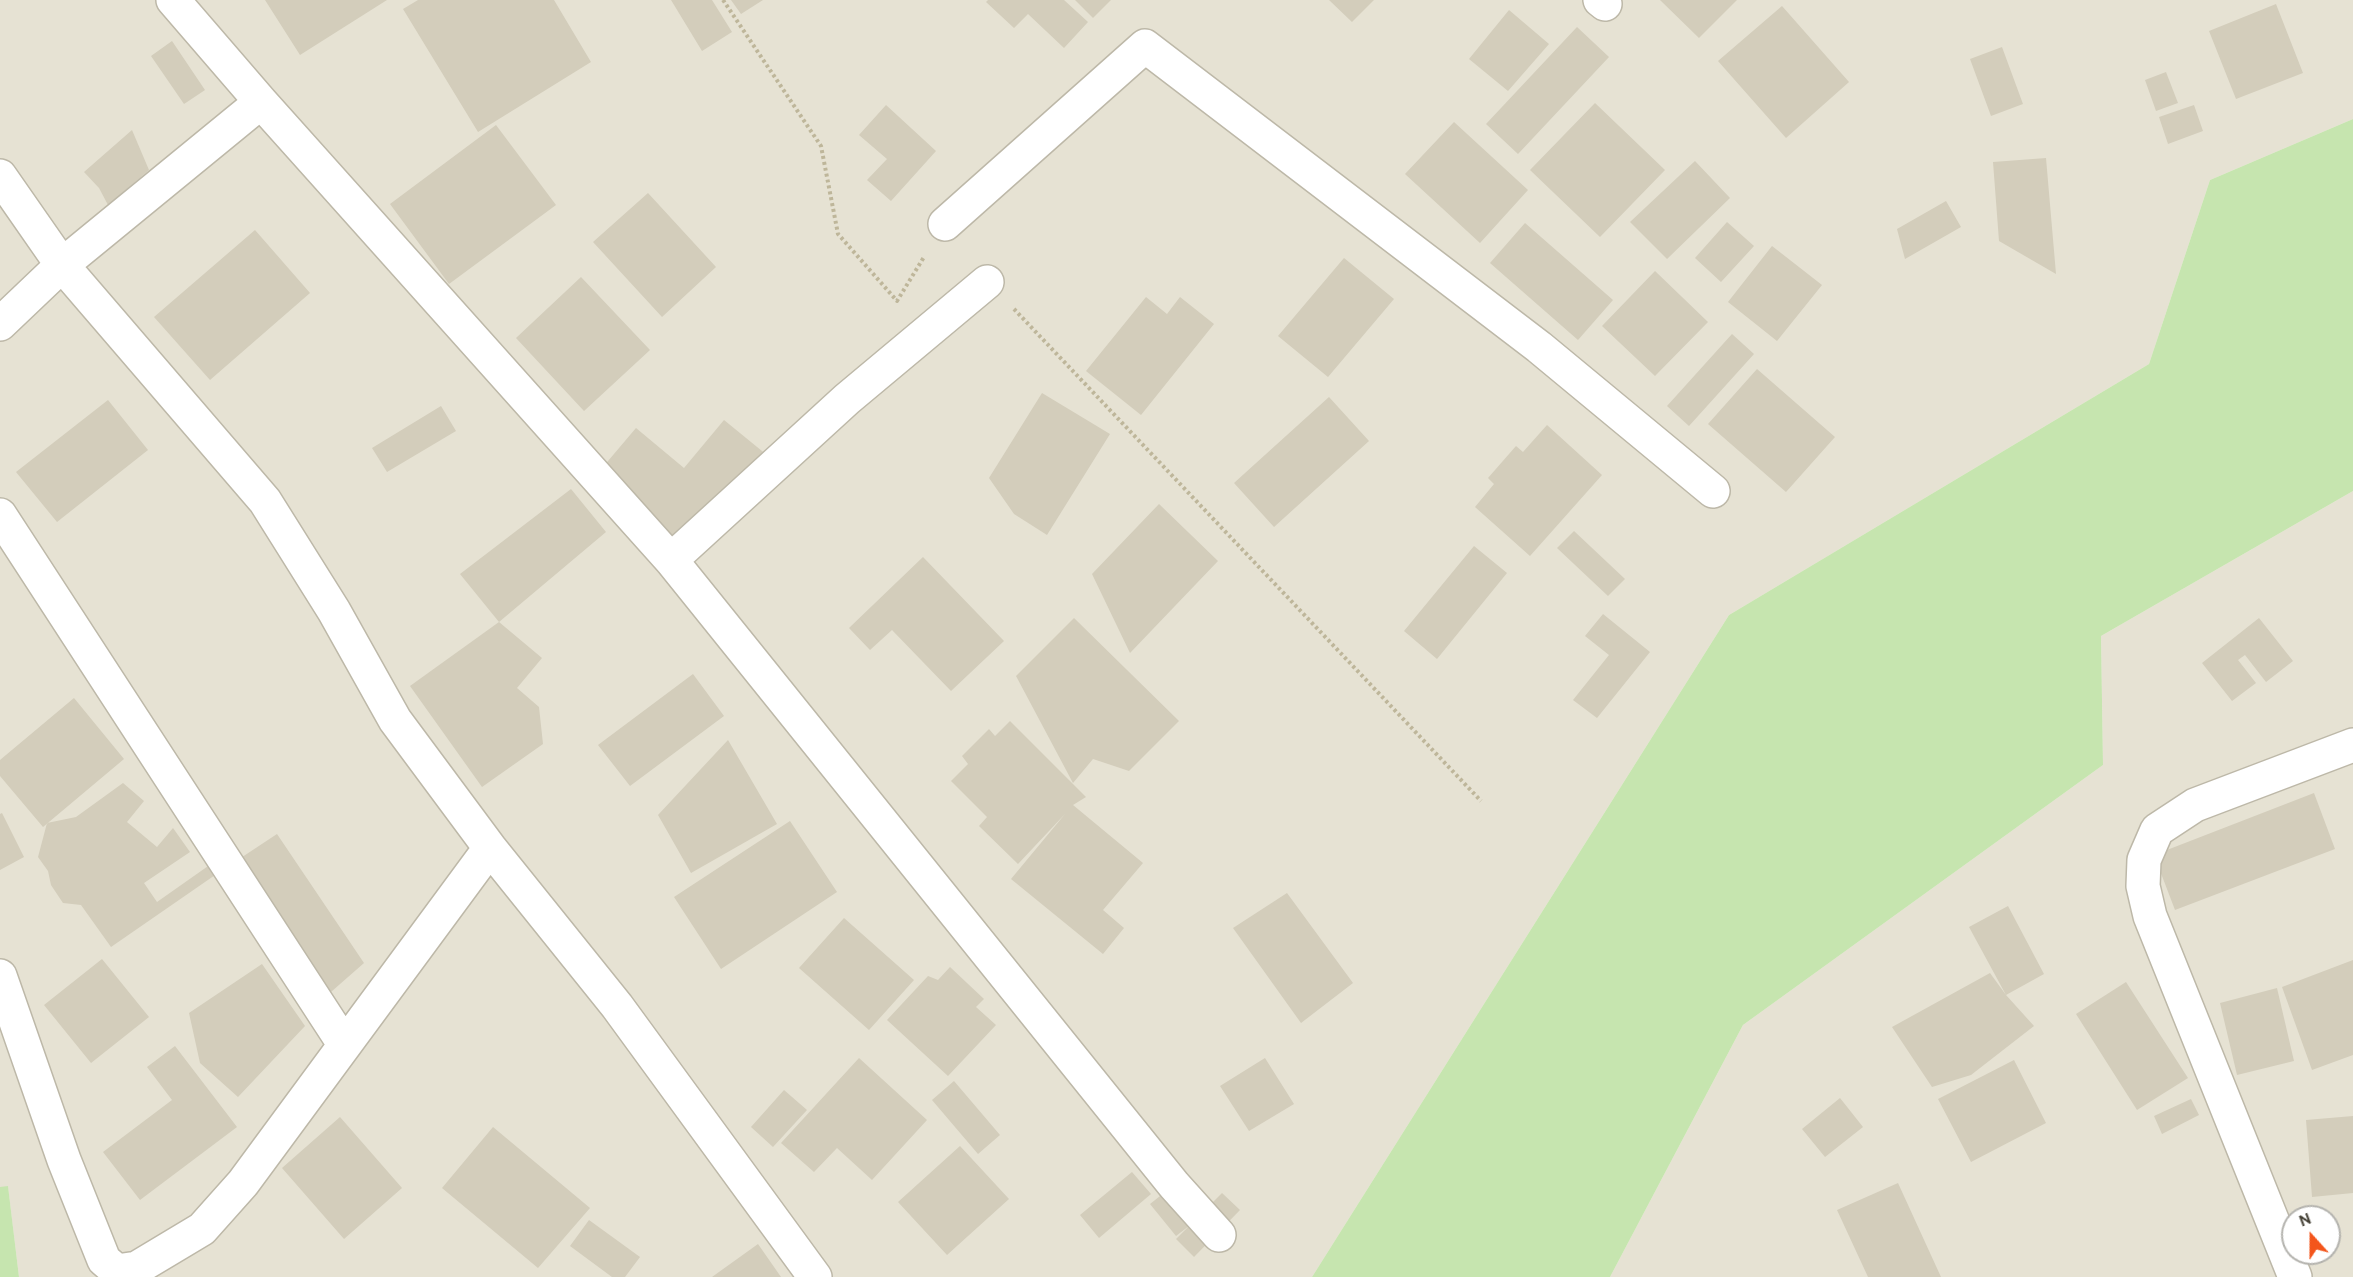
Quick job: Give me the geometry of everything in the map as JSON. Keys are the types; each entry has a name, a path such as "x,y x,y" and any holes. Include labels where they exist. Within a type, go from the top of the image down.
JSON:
{"street":[{"path":"173,0 261,102 671,560 1174,1185 1219,1235"},
{"path":"945,224 1145,46 1539,347 1713,491"},
{"path":"0,324 62,265 261,102"},
{"path":"0,176 62,265 265,501 334,611 395,720 490,848 617,1006 815,1277"},
{"path":"671,560 847,399 987,282"},
{"path":"0,515 344,1044"},
{"path":"2295,1277 2150,916 2143,886 2144,860 2157,830 2195,805 2353,745"},
{"path":"0,976 5,1008 104,1260 117,1270 137,1268 202,1229 243,1183 490,848"}],"path":[{"path":"723,0 821,146 838,234 897,301 945,224"},
{"path":"987,282 1481,801"}],"shaded area":[{"path":"0,0 2353,0 2353,119 2210,180 2149,364 1729,615 1312,1277 19,1277 8,1187 0,1187"},
{"path":"2353,491 2353,1277 1610,1277 1743,1025 2103,765 2101,636"}],"green space":[{"path":"2353,119 2353,491 2101,636 2103,765 1743,1025 1610,1277 1312,1277 1729,615 2149,364 2210,180"},
{"path":"8,1186 19,1277 0,1277 0,1187"}],"building":[{"path":"265,0 387,0 300,55"},
{"path":"418,0 554,0 591,62 478,132 403,9"},
{"path":"671,0 712,0 732,32 702,51"},
{"path":"731,0 763,0 741,14"},
{"path":"988,0 1064,0 1088,22 1064,48 1028,14 1014,28 986,2"},
{"path":"1075,0 1111,0 1093,18"},
{"path":"1329,0 1374,0 1352,22"},
{"path":"1660,0 1737,0 1699,38"},
{"path":"2276,4 2303,73 2236,99 2209,31"},
{"path":"1782,6 1849,82 1786,138 1718,61"},
{"path":"1509,10 1549,44 1508,91 1469,59"},
{"path":"1577,27 1609,57 1518,154 1486,124"},
{"path":"172,41 205,90 184,104 151,56"},
{"path":"2002,47 2023,104 1991,116 1970,59"},
{"path":"2166,72 2178,103 2156,111 2145,80"},
{"path":"1595,103 1665,170 1600,237 1530,170"},
{"path":"886,105 936,151 891,201 867,180 887,159 859,135"},
{"path":"2194,105 2203,131 2168,144 2159,117"},
{"path":"1454,122 1528,190 1480,243 1405,174"},
{"path":"496,125 556,205 449,284 390,204"},
{"path":"132,130 149,170 108,205 99,188 84,172"},
{"path":"2046,158 2056,274 1999,241 1993,162"},
{"path":"1695,161 1730,198 1667,259 1630,222"},
{"path":"648,193 716,267 662,317 593,242"},
{"path":"1946,201 1961,227 1905,259 1897,229"},
{"path":"1727,222 1754,246 1721,282 1695,258"},
{"path":"1525,223 1613,300 1578,340 1490,263"},
{"path":"255,230 310,293 210,380 154,317"},
{"path":"1772,246 1822,285 1777,341 1728,302"},
{"path":"1344,258 1394,299 1328,377 1278,336"},
{"path":"1655,271 1708,322 1655,376 1602,326"},
{"path":"581,277 650,350 584,411 516,338"},
{"path":"1146,297 1167,314 1180,297 1214,324 1141,415 1086,371"},
{"path":"1732,334 1754,354 1689,426 1667,406"},
{"path":"1757,369 1835,437 1786,492 1708,424"},
{"path":"1042,393 1110,434 1047,535 1014,514 989,478"},
{"path":"1329,397 1369,441 1274,527 1234,483"},
{"path":"108,400 148,450 57,522 16,472"},
{"path":"441,406 456,431 387,472 372,448"},
{"path":"724,420 773,460 694,554 597,474 636,428 684,468"},
{"path":"1547,425 1602,475 1530,556 1475,507 1494,484 1488,478 1516,446 1523,452"},
{"path":"571,489 606,532 499,622 460,574"},
{"path":"1159,504 1218,561 1130,653 1092,574"},
{"path":"1574,531 1625,579 1608,596 1557,548"},
{"path":"1474,546 1507,573 1437,659 1404,631"},
{"path":"923,557 1004,641 951,691 892,630 870,650 849,628"},
{"path":"1603,614 1650,652 1597,718 1573,700 1609,655 1585,636"},
{"path":"1074,618 1179,721 1129,771 1093,759 1073,783 1016,676"},
{"path":"2259,618 2293,661 2266,682 2245,655 2238,660 2256,683 2232,701 2202,663"},
{"path":"499,622 542,658 517,688 539,707 543,744 482,787 410,686"},
{"path":"693,674 724,716 630,786 598,745"},
{"path":"74,698 124,759 43,827 0,776 0,760"},
{"path":"1010,721 1086,797 1073,805 1143,863 1103,910 1124,928 1103,954 1011,879 1065,814 1018,864 979,826 987,817 951,781 968,764 962,756 989,729 995,736"},
{"path":"728,740 777,824 691,873 658,815"},
{"path":"123,783 144,801 127,822 157,847 173,828 190,852 144,883 157,902 211,864 218,873 111,947 81,905 63,903 51,885 48,871 38,857 47,823 76,817"},
{"path":"2314,793 2335,849 2175,910 2154,855"},
{"path":"2,813 24,857 0,870 0,814"},
{"path":"790,821 837,892 721,969 674,897"},
{"path":"277,834 364,963 307,1013 218,873"},
{"path":"1287,893 1353,983 1301,1023 1233,928"},
{"path":"2008,906 2044,974 2006,995 1969,927"},
{"path":"844,918 914,980 869,1030 799,968"},
{"path":"102,959 149,1017 91,1063 44,1005"},
{"path":"2353,960 2353,1055 2312,1070 2282,987"},
{"path":"262,964 305,1026 238,1097 200,1063 189,1013"},
{"path":"950,967 984,999 976,1007 996,1025 948,1076 887,1020 928,976 938,980"},
{"path":"1990,973 2034,1026 1971,1075 1932,1087 1892,1027"},
{"path":"2126,982 2188,1078 2137,1110 2076,1014"},
{"path":"2277,988 2294,1061 2237,1075 2220,1003"},
{"path":"175,1046 237,1127 140,1200 103,1152 172,1100 147,1067"},
{"path":"859,1058 927,1120 872,1180 837,1148 814,1172 781,1143"},
{"path":"1265,1058 1294,1104 1249,1131 1220,1086"},
{"path":"2014,1060 2046,1123 1971,1162 1938,1099"},
{"path":"954,1081 1000,1135 978,1154 932,1100"},
{"path":"784,1090 807,1110 773,1147 751,1127"},
{"path":"1840,1098 1863,1127 1825,1157 1802,1129"},
{"path":"2191,1099 2199,1115 2162,1134 2154,1116"},
{"path":"2353,1116 2353,1193 2312,1197 2306,1120"},
{"path":"340,1117 402,1188 344,1239 282,1168"},
{"path":"493,1127 590,1208 538,1268 442,1188"},
{"path":"960,1146 1009,1199 947,1255 898,1202"},
{"path":"1132,1172 1151,1194 1099,1238 1080,1215"},
{"path":"1898,1183 1941,1277 1868,1277 1837,1210"},
{"path":"1174,1185 1199,1216 1222,1193 1240,1210 1194,1257 1176,1239 1189,1226 1176,1236 1150,1204"},
{"path":"589,1220 640,1257 625,1277 612,1277 570,1246"},
{"path":"758,1244 781,1277 712,1277"}]}
